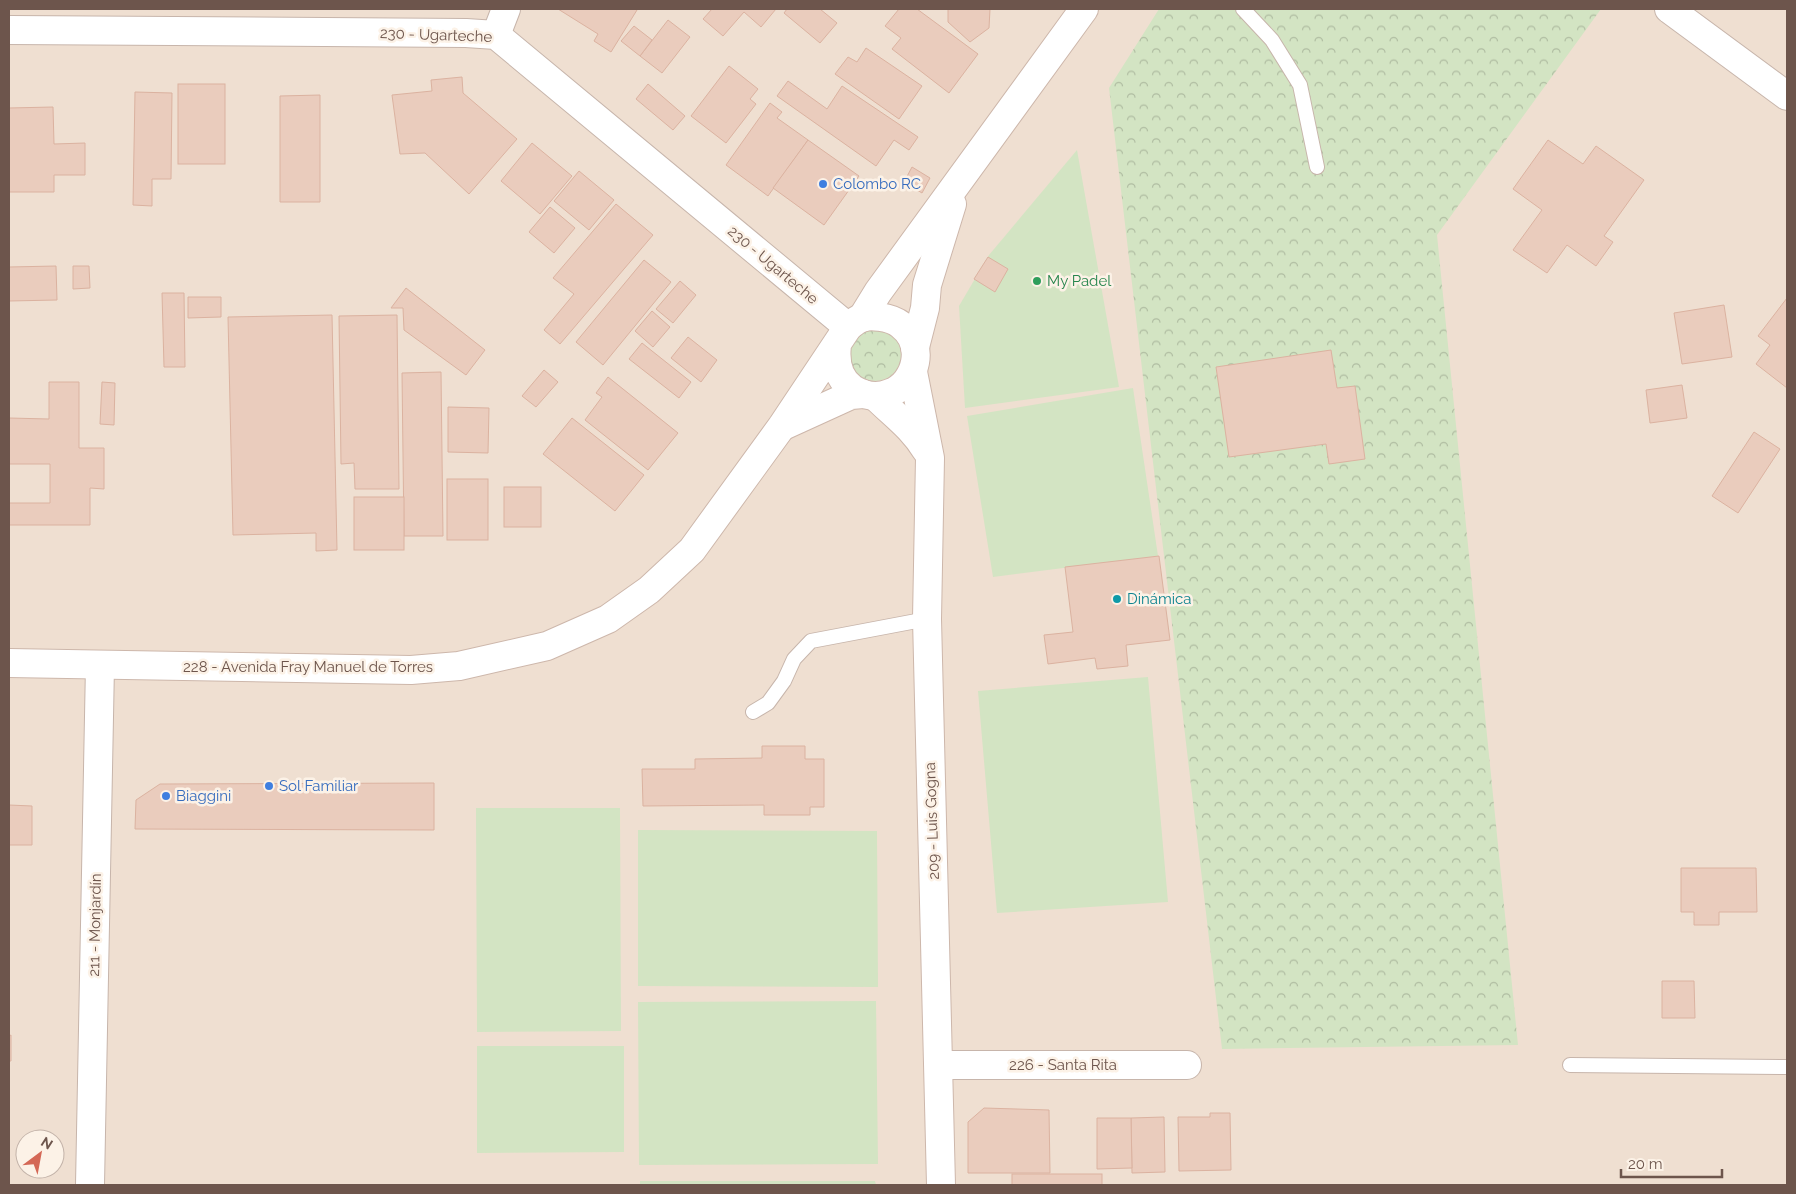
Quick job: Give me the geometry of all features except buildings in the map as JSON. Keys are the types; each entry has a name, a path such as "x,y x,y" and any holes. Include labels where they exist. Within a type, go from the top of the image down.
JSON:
{"street":[{"path":"496,35 506,9"},
{"path":"1669,9 1787,96"},
{"name":"228 - Avenida Fray Manuel de Torres","path":"9,662 411,670 459,666 547,646 608,618 649,590 692,550 849,330 959,182 1075,12"},
{"name":"230 - Ugarteche","path":"9,30 456,33 496,35 849,330"},
{"name":"228 - Avenida Fray Manuel de Torres","path":"914,360 925,308 927,285 959,182"},
{"path":"869,395 887,395 898,390 907,382 914,360 910,335 901,325 889,319 882,318 849,330 836,357 838,369 852,389 869,395 909,426 930,458"},
{"name":"209 - Luis Gogna","path":"914,360 930,458 927,619 941,1185"},
{"name":"228 - Avenida Fray Manuel de Torres","path":"782,426 851,395 869,395"},
{"name":"211 - Monjardín","path":"90,1185 100,665"},
{"name":"226 - Santa Rita","path":"939,1065 1187,1065"}],"lane":[{"path":"1243,9 1272,40 1300,86 1317,166"},
{"path":"753,712 768,703 784,681 794,659 811,641 927,619"},
{"path":"1570,1064 1787,1067"}],"shaded area":[{"path":"9,9 1787,9 1787,1185 9,1185"}],"green space":[{"path":"1159,9 1601,9 1437,235 1518,1045 1222,1049 1109,88"},
{"name":"My Padel","path":"1077,150 1119,387 965,408 959,306 989,255"},
{"path":"870,329 880,329 894,336 901,350 901,360 894,374 880,381 870,381 860,377 853,370 849,360 849,350 853,340 860,333"},
{"path":"1133,388 1158,556 993,577 967,416"},
{"path":"1148,677 1168,902 997,913 978,691"},
{"path":"476,808 620,808 621,1031 477,1032"},
{"path":"638,830 877,831 878,987 638,986"},
{"path":"876,1001 878,1164 639,1165 638,1002"},
{"path":"477,1046 624,1046 624,1152 477,1153"},
{"path":"640,1181 875,1181 876,1185 640,1185"}],"place":[{"name":"Colombo RC","path":"823,184"},
{"name":"My Padel","path":"1037,281"},
{"name":"Dinámica","path":"1117,599"},
{"name":"Sol Familiar","path":"269,786"},
{"name":"Biaggini","path":"166,796"}]}
